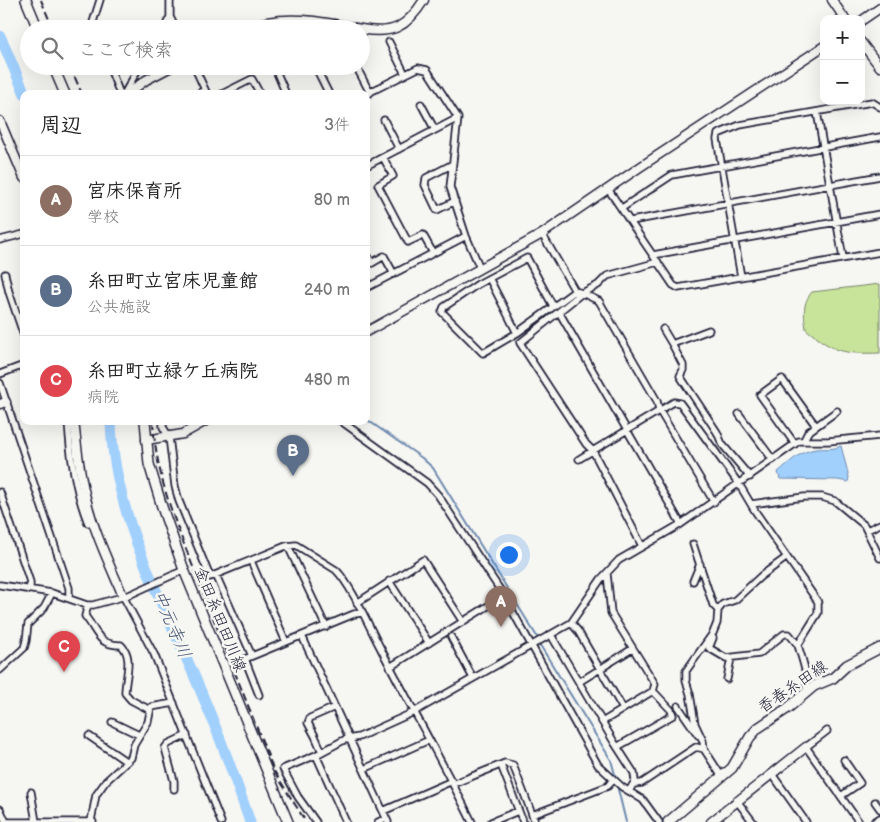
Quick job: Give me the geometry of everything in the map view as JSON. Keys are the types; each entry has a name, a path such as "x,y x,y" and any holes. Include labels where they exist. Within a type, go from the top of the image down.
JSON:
{"main road":[{"path":"26,0 34,20"},
{"path":"58,75 63,90"},
{"name":"金田糸田田川線","path":"145,425 149,464 184,570 288,822"},
{"name":"香春糸田線","path":"668,822 732,768 750,737 758,728 788,708 806,691 833,678 847,665 880,648"}],"street":[{"path":"94,20 100,0"},
{"path":"168,20 170,0"},
{"path":"370,30 382,32 400,26 416,12 424,0"},
{"path":"832,0 842,15"},
{"path":"865,17 880,8"},
{"path":"389,42 405,74"},
{"path":"865,47 880,67"},
{"path":"370,330 542,234 608,188 820,49"},
{"path":"370,93 418,68 427,70 458,118 450,187 466,236 480,268"},
{"path":"113,75 122,90"},
{"path":"126,90 135,75"},
{"path":"130,90 156,75"},
{"path":"198,75 205,90"},
{"path":"278,75 284,90"},
{"path":"320,75 327,90"},
{"path":"360,75 366,90"},
{"path":"230,90 252,79 258,90"},
{"path":"741,277 721,165 718,134 740,125 872,102 880,107"},
{"path":"421,104 435,130"},
{"path":"817,112 843,258"},
{"path":"370,164 458,118"},
{"path":"384,120 399,149"},
{"path":"0,121 20,168"},
{"path":"622,208 672,175 880,137"},
{"path":"383,157 393,176 378,185 382,193 408,242 423,235 433,253"},
{"path":"452,165 426,178 425,185 437,210 455,201"},
{"path":"631,221 880,176"},
{"path":"608,188 673,285 678,288 880,252"},
{"path":"653,255 880,214"},
{"path":"542,234 578,292 599,301 657,401 659,410 714,502"},
{"path":"0,240 20,235"},
{"path":"370,286 466,236"},
{"path":"370,260 372,263 384,256 394,274"},
{"path":"553,306 527,258 478,284 444,307 442,312 483,354 517,333 553,306 578,292 598,285 607,276 658,262"},
{"path":"5,274 20,324"},
{"path":"489,278 517,333"},
{"path":"578,292 559,312 520,343 586,444 593,451 642,546"},
{"path":"559,312 681,524"},
{"path":"663,329 683,366 681,379 717,432 722,444 750,477"},
{"path":"672,344 709,330"},
{"path":"0,374 20,366"},
{"path":"795,444 760,395 782,380 816,426"},
{"path":"0,383 3,403 69,588 69,598"},
{"path":"579,459 659,410 674,402 680,403 739,484 818,602 818,613 798,645"},
{"path":"804,440 808,432 837,411"},
{"path":"739,414 773,460"},
{"path":"68,425 76,481 88,523 93,521"},
{"path":"75,425 81,473 93,521 154,654 221,822"},
{"path":"163,425 169,437 175,486 179,501 210,577 288,546 296,546 336,570 341,575 357,603 472,822"},
{"path":"146,440 183,434 195,425"},
{"path":"347,425 427,483 438,495 504,596 598,765 613,779 643,800 659,822"},
{"path":"316,822 298,797 283,770 344,740 414,712 571,623 606,574 619,560 681,524 795,444 804,440 828,441 880,436"},
{"path":"0,492 30,582 30,589"},
{"path":"751,504 804,497 822,497 835,502 864,525 880,557"},
{"path":"867,530 880,524"},
{"path":"693,544 713,605 718,610"},
{"path":"288,546 326,627"},
{"path":"787,557 761,576 735,600 723,604 718,610 717,623 709,648 726,658 759,654 784,634 788,634 798,645 806,671 806,691"},
{"path":"357,603 423,560 463,622"},
{"path":"251,561 286,642"},
{"path":"693,581 700,564"},
{"path":"0,584 52,593 88,605 108,602 126,596 184,570"},
{"path":"606,574 611,613 655,684 654,691 671,710 673,715 617,746"},
{"path":"216,575 252,656"},
{"path":"389,581 429,643"},
{"path":"0,670 24,648 28,624 44,608 52,593"},
{"path":"390,667 504,596"},
{"path":"88,605 85,616 99,637 105,643 121,645 125,650 128,663 125,693 131,700 150,710"},
{"path":"259,694 245,659 354,614 362,613"},
{"path":"571,623 623,709"},
{"path":"713,633 686,671 686,681 695,724 703,741 704,749 722,777"},
{"path":"552,635 634,773 635,781 629,791"},
{"path":"302,636 387,820 378,822"},
{"path":"451,637 473,678"},
{"path":"579,682 632,649"},
{"path":"726,679 731,658"},
{"path":"602,722 654,691"},
{"path":"0,809 5,822 92,822 96,795 106,781 131,758 139,735 148,722 151,707 174,703"},
{"path":"678,706 690,726 703,741"},
{"path":"322,752 308,723 310,718 335,707"},
{"path":"112,722 139,735"},
{"path":"710,822 827,731"},
{"path":"89,736 127,762"},
{"path":"174,788 174,781 165,748 168,744 187,736"},
{"path":"364,769 429,740"},
{"path":"634,784 642,783 696,747 704,749"},
{"path":"806,747 859,822"},
{"path":"316,755 346,822"},
{"path":"841,796 860,783 844,760"},
{"path":"383,811 505,763 513,765 535,822"},
{"path":"501,764 522,822"},
{"path":"772,774 806,822"},
{"path":"532,815 608,786 613,779"},
{"path":"31,792 36,822"},
{"path":"737,801 753,822"},
{"path":"875,802 880,809"},
{"path":"491,822 518,811"},
{"path":"874,822 880,818"}],"green space":[{"path":"880,284 880,353 857,353 840,350 825,343 806,329 805,305 812,292"}],"water":[{"path":"841,446 849,477 848,482 838,480 780,479 778,472 800,455 810,450"}],"waterway":[{"name":"中元寺川","path":"0,36 23,90"},
{"path":"370,422 422,458 433,468 611,760 616,778"},
{"name":"中元寺川","path":"111,425 120,487 140,551 208,709 250,822"},
{"path":"617,785 626,822"}],"railway":[{"path":"41,0 49,20"},
{"path":"74,75 80,90"},
{"path":"153,425 162,479 180,534 274,771 306,822"}],"place":[{"name":"糸田町立宮床児童館","path":"293,476"},
{"name":"宮床保育所","path":"501,627"},
{"name":"糸田町立緑ケ丘病院","path":"64,672"}]}
